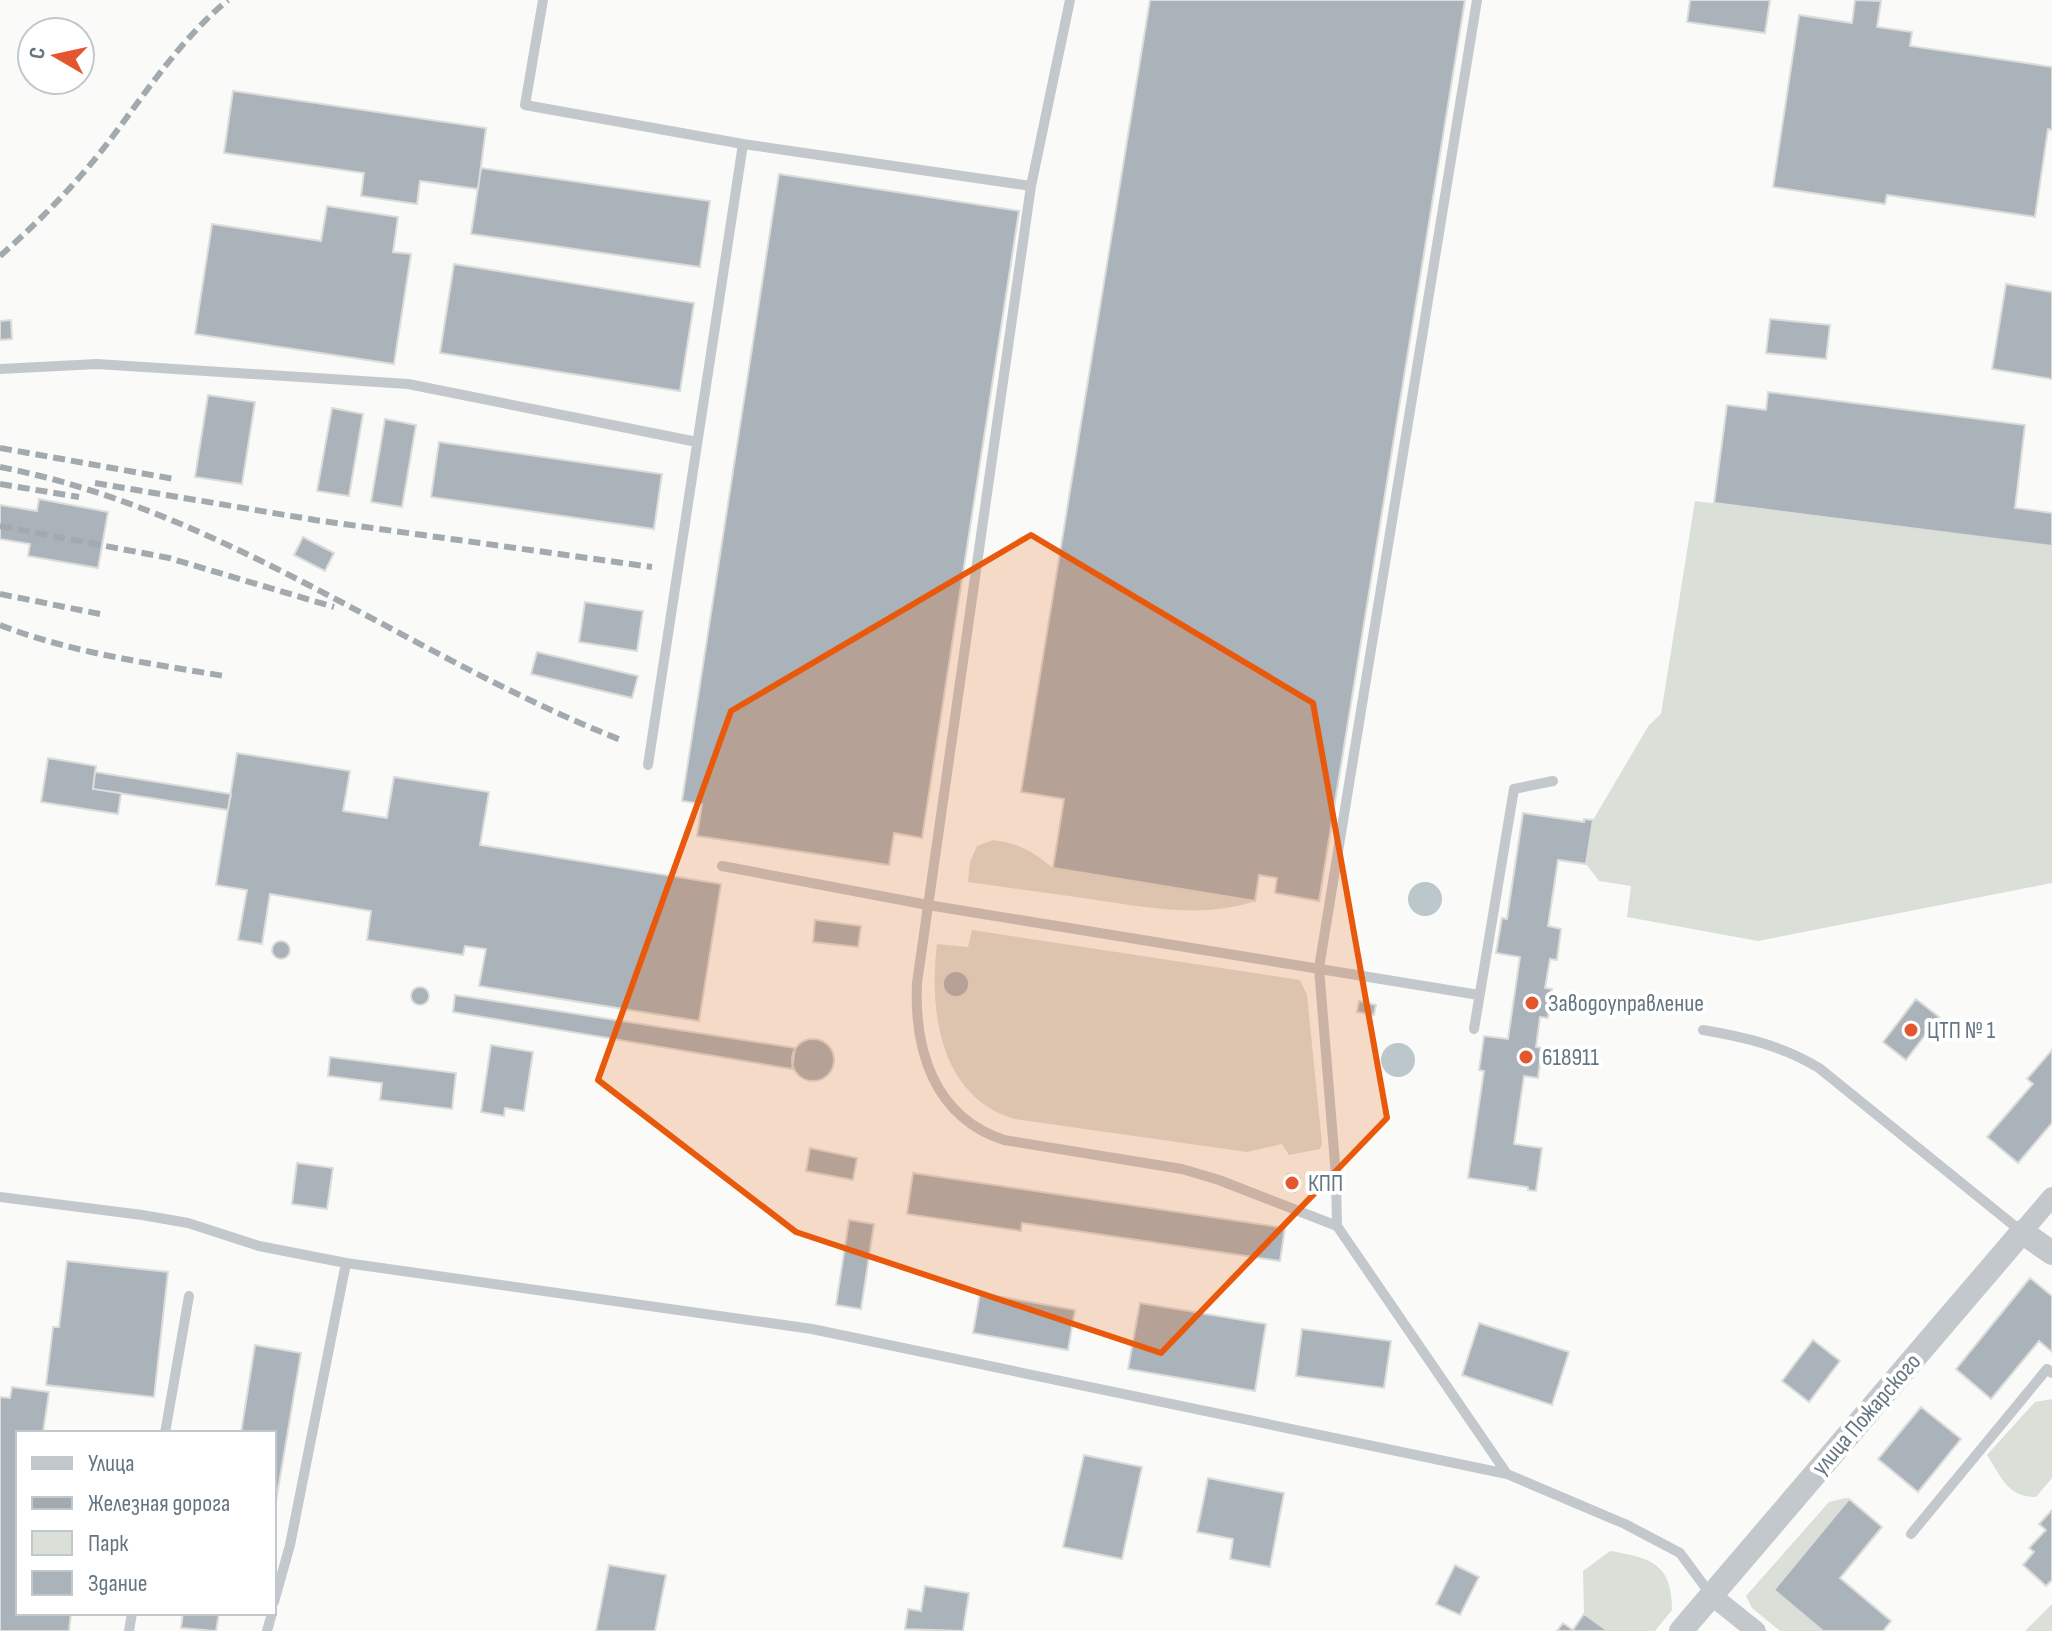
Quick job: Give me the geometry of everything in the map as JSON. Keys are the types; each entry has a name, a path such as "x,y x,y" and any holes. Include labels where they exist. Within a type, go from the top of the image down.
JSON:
{"street":[{"name":"улица Пожарского","path":"1681,1631 2052,1197"},
{"path":"2022,1232 2052,1253"},
{"path":"1711,1595 1756,1631"}],"lane":[{"path":"543,0 525,105 743,144 1031,186"},
{"path":"1070,0 1031,186 917,983 918,1030 930,1072 948,1103 974,1127 1004,1140 1182,1169 1219,1180 1337,1226"},
{"path":"1477,0 1319,968 1336,1176 1337,1226 1507,1474"},
{"path":"648,765 743,144"},
{"path":"0,369 97,364 408,384 697,442"},
{"path":"1474,1029 1514,789 1553,781"},
{"path":"722,866 928,905 1479,995"},
{"path":"1703,1030 1775,1046 1819,1068 2022,1232"},
{"path":"0,1197 173,1220 259,1246 346,1263 812,1329 1507,1474 1625,1524 1680,1553 1711,1595"},
{"path":"276,1595 290,1545 346,1263"},
{"path":"165,1431 189,1296"},
{"path":"1911,1534 2047,1369 2052,1373"}],"highlighted area":[{"path":"1031,535 1313,703 1387,1118 1161,1353 796,1232 598,1080 731,711"}],"green space":[{"path":"1695,501 2052,546 2052,883 1758,941 1627,917 1631,886 1599,881 1586,864 1593,820 1649,725 1661,714"},
{"path":"993,840 1025,849 1053,868 1255,901 1214,909 1173,910 968,882 970,862 977,846"},
{"path":"972,930 1300,980 1307,995 1322,1144 1320,1149 1289,1155 1282,1144 1247,1152 1014,1119 989,1108 969,1091 955,1071 944,1048 935,996 937,944 968,947"},
{"path":"2052,1399 2052,1478 2036,1497 2026,1496 2006,1484 1987,1455 2035,1402"},
{"path":"1849,1499 1774,1590 1823,1631 1780,1631 1752,1608 1746,1596 1829,1502"},
{"path":"1610,1551 1648,1561 1663,1573 1668,1582 1672,1610 1655,1631 1608,1631 1584,1614 1583,1571"},
{"path":"2052,1604 2052,1631 2025,1631"}],"shaded area":[{"path":"1425,882 1437,887 1442,899 1437,911 1425,916 1413,911 1408,899 1413,887"},
{"path":"1398,1043 1410,1048 1415,1060 1410,1072 1398,1077 1386,1072 1381,1060 1386,1048"}],"building":[{"path":"1150,0 1465,0 1319,901 1275,893 1277,878 1259,875 1255,901 1053,868 1064,799 1021,792"},
{"path":"1690,0 1770,0 1765,33 1687,22"},
{"path":"1855,0 1881,1 1877,27 1912,32 1910,46 2052,67 2052,130 2048,129 2035,217 1887,195 1885,204 1773,187 1799,15 1852,23"},
{"path":"233,91 486,128 478,189 420,181 417,204 361,196 364,173 224,153"},
{"path":"481,168 710,201 700,267 471,234"},
{"path":"779,174 1019,211 922,838 894,833 889,865 697,836 702,804 682,801"},
{"path":"327,206 398,217 393,252 411,254 394,364 195,334 212,224 321,241"},
{"path":"454,264 694,303 680,391 440,353"},
{"path":"2006,284 2052,292 2052,379 1992,369"},
{"path":"1770,319 1830,325 1826,359 1766,353"},
{"path":"11,320 12,339 0,340 0,321"},
{"path":"1768,392 2025,425 2015,508 2052,513 2052,546 1714,503 1727,405 1766,410"},
{"path":"208,395 255,402 242,484 195,477"},
{"path":"332,408 363,414 349,496 317,491"},
{"path":"385,419 416,425 402,507 371,502"},
{"path":"439,442 662,474 654,529 431,497"},
{"path":"39,499 108,512 98,568 28,556 30,544 0,539 0,505 37,511"},
{"path":"303,537 334,553 325,571 294,555"},
{"path":"585,602 643,611 637,651 579,642"},
{"path":"537,652 638,676 632,698 531,674"},
{"path":"237,753 350,771 343,811 387,818 394,777 489,792 480,845 721,884 699,1021 479,986 486,949 465,946 463,955 367,940 371,911 270,894 262,944 238,940 247,890 216,885"},
{"path":"48,758 96,766 93,789 121,793 118,814 41,802"},
{"path":"95,772 231,794 228,810 93,789"},
{"name":"Заводоуправление","path":"1523,813 1584,822 1584,819 1593,820 1586,864 1558,860 1548,926 1561,929 1557,960 1550,959 1545,988 1552,989 1548,1018 1540,1017 1536,1047 1542,1048 1538,1078 1524,1076 1514,1144 1542,1148 1536,1191 1528,1190 1528,1187 1468,1178 1484,1071 1479,1070 1484,1036 1508,1039 1520,957 1496,953 1502,918 1507,919"},
{"path":"815,920 861,926 858,947 813,942"},
{"path":"281,941 290,950 281,959 272,950"},
{"path":"956,971 965,975 969,984 965,993 956,997 947,993 943,984 947,975"},
{"path":"420,987 429,996 420,1005 411,996"},
{"path":"455,995 795,1048 792,1069 453,1012"},
{"name":"ЦТП № 1","path":"1916,999 1939,1017 1906,1060 1883,1042"},
{"path":"1359,1001 1376,1005 1374,1015 1357,1012"},
{"path":"813,1039 828,1045 834,1060 828,1075 813,1081 798,1075 792,1060 798,1045"},
{"path":"491,1045 533,1052 524,1111 505,1108 504,1116 481,1112"},
{"path":"2052,1050 2052,1123 2018,1163 1987,1137 2033,1084 2027,1079"},
{"path":"330,1057 456,1073 452,1109 380,1100 382,1083 328,1076"},
{"path":"810,1148 857,1158 853,1180 806,1171"},
{"path":"297,1163 333,1168 327,1209 292,1204"},
{"path":"913,1173 1285,1228 1280,1261 1022,1223 1021,1231 907,1214"},
{"name":"КПП","path":"1288,1174 1300,1178 1295,1192 1283,1187"},
{"path":"849,1220 874,1224 861,1309 836,1305"},
{"path":"67,1261 168,1272 154,1397 46,1385 53,1327 59,1327"},
{"path":"2030,1278 2052,1296 2052,1352 2039,1341 1991,1399 1956,1369"},
{"path":"980,1293 1075,1310 1068,1350 973,1333"},
{"path":"1140,1303 1266,1324 1255,1391 1128,1369"},
{"path":"1479,1323 1569,1352 1552,1405 1462,1375"},
{"path":"1302,1329 1391,1341 1384,1388 1296,1376"},
{"path":"1813,1340 1840,1361 1809,1402 1782,1381"},
{"path":"255,1345 301,1353 276,1501 276,1431 241,1431"},
{"path":"12,1387 49,1392 43,1431 16,1431 16,1615 71,1615 69,1631 0,1631 0,1397 10,1398"},
{"path":"1921,1407 1961,1439 1918,1492 1878,1459"},
{"path":"1084,1455 1142,1467 1122,1559 1063,1547"},
{"path":"1208,1478 1284,1493 1270,1567 1230,1559 1233,1539 1197,1532"},
{"path":"1849,1499 1882,1527 1840,1578 1891,1621 1883,1631 1823,1631 1774,1590"},
{"path":"2052,1510 2052,1580 2046,1586 2023,1565 2034,1552 2029,1548 2046,1530 2039,1524"},
{"path":"609,1565 666,1575 655,1631 596,1631"},
{"path":"1455,1565 1479,1577 1460,1615 1436,1604"},
{"path":"925,1586 969,1593 963,1631 905,1629 908,1609 921,1611"},
{"path":"1584,1614 1608,1631 1557,1631 1563,1623 1573,1630"},
{"path":"183,1615 219,1615 216,1631 181,1628"}],"railway":[{"path":"0,256 74,184 181,47 228,0"},
{"path":"0,448 174,479"},
{"path":"0,467 83,488 163,517 240,551 467,669 621,740"},
{"path":"95,483 315,520 652,567"},
{"path":"0,484 79,497"},
{"path":"0,526 169,558 334,607"},
{"path":"0,594 100,614"},
{"path":"0,625 82,650 224,676"}],"place":[{"name":"Заводоуправление","path":"1532,1003"},
{"name":"ЦТП № 1","path":"1911,1030"},
{"name":"618911","path":"1526,1057"},
{"name":"КПП","path":"1292,1183"}]}
